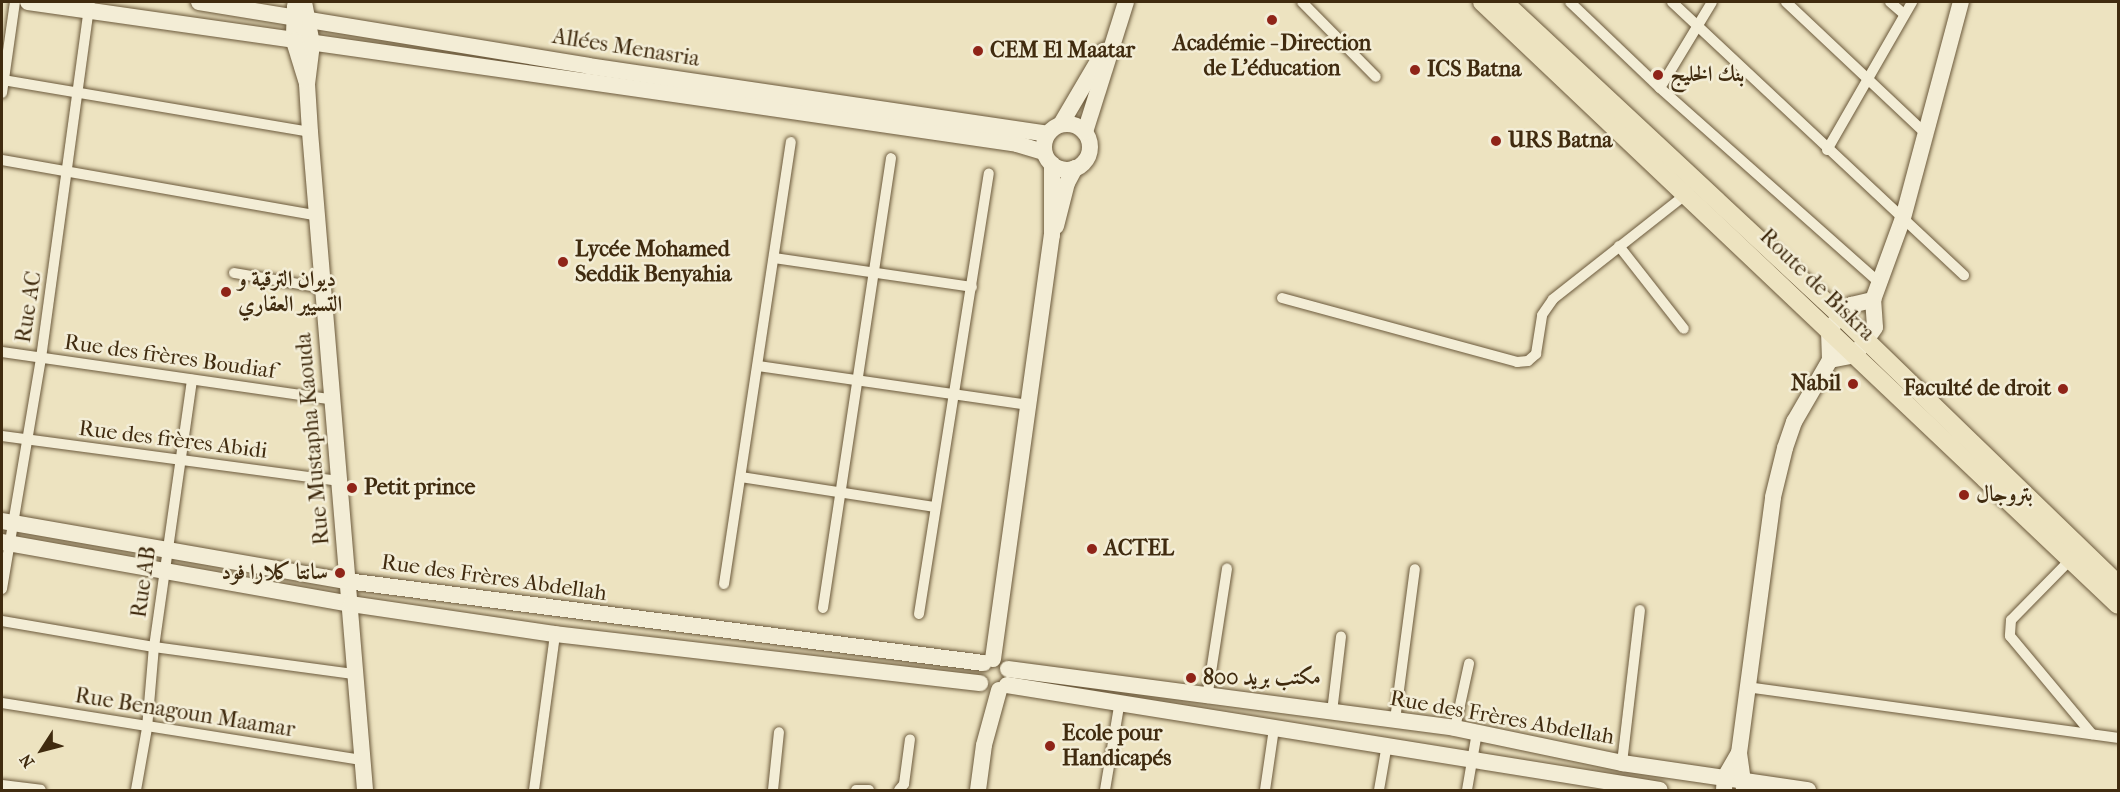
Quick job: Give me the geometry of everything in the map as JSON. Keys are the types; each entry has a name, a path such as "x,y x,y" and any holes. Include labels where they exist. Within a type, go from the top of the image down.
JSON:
{"main road":[{"path":"28,2 89,7 294,42 732,94 1017,144 1048,158 1061,169 1075,168"},
{"name":"Allées Menasria","path":"199,2 294,9 310,19 732,94 1047,135"},
{"name":"Rue Mustapha Kaouda","path":"304,2 310,19 312,44 307,84 310,132 365,790"},
{"path":"1085,132 1126,2"},
{"name":"Route de Biskra","path":"1482,2 1693,189 1840,315 1861,348 2069,560 2118,605"},
{"name":"Route de Biskra","path":"1504,2 1693,189 1829,330 1861,348 2084,548 2118,584"},
{"path":"1830,360 1861,348 1875,327 1874,300 1903,218 1961,2"},
{"name":"Rue Mustapha Kaouda","path":"294,9 294,42 307,84"},
{"path":"1052,235 1047,135 1060,124 1119,24"},
{"path":"996,683 978,672 988,661 1052,235 1067,183 1075,168 1088,156 1090,148 1085,132 1078,126 1060,124"},
{"path":"1744,786 1739,753 1746,687 1773,497 1785,448 1798,415 1830,360 1829,330 1851,305 1874,300"},
{"name":"Rue des Frères Abdellah","path":"6,521 168,552 347,581 988,661"},
{"name":"Rue des Frères Abdellah","path":"5,543 351,604 555,634 996,683 1207,698 1332,712 1477,732 1725,784 1808,790"},
{"path":"978,790 984,745 1002,662 988,661"},
{"name":"Rue des Frères Abdellah","path":"996,683 1119,706 1388,744 1660,790"},
{"path":"1725,784 1739,753"}],"street":[{"path":"2,93 15,2"},
{"path":"1302,2 1376,77"},
{"path":"1570,2 1660,88 1881,284"},
{"path":"1672,2 1827,150 1964,274"},
{"path":"1660,88 1712,2"},
{"path":"1786,2 1868,76 1926,134"},
{"path":"1890,2 1904,14"},
{"path":"1827,150 1912,2"},
{"name":"Rue AC","path":"2,589 6,521 41,358 69,173 89,7"},
{"path":"3,80 310,132"},
{"path":"724,584 791,142"},
{"path":"823,608 891,158"},
{"path":"2,160 318,216"},
{"path":"919,614 934,507 989,174"},
{"path":"1282,298 1523,362 1536,354 1545,309 1619,246 1693,189"},
{"path":"1619,246 1684,329"},
{"path":"774,258 972,287"},
{"path":"234,273 322,288"},
{"name":"Rue des frères Boudiaf","path":"2,352 334,400"},
{"path":"758,366 1027,405"},
{"name":"Rue AB","path":"136,790 147,728 154,647 192,380"},
{"name":"Rue des frères Abidi","path":"2,436 182,462 340,481"},
{"path":"741,477 934,507"},
{"path":"2084,548 2069,560 2011,620 2010,636 2092,734"},
{"path":"1207,698 1227,569"},
{"path":"1395,720 1415,569"},
{"path":"1622,763 1640,610"},
{"path":"2,621 154,647 355,674"},
{"path":"534,790 555,634"},
{"path":"1332,712 1341,637"},
{"path":"1455,728 1468,664"},
{"path":"1746,687 2118,738"},
{"name":"Rue Benagoun Maamar","path":"2,703 147,728 362,760"},
{"path":"1105,790 1119,706"},
{"path":"1265,790 1274,728"},
{"path":"773,790 779,732"},
{"path":"1467,790 1477,732"},
{"path":"899,790 904,783 910,739"},
{"path":"1379,790 1388,744"},
{"path":"2,785 41,790"},
{"path":"856,790 869,790"}],"place":[{"name":"Académie - Direction de L'éducation","path":"1272,20"},
{"name":"CEM El Maatar","path":"978,51"},
{"name":"ICS Batna","path":"1415,70"},
{"name":"بنك الخليج","path":"1658,75"},
{"name":"URS Batna","path":"1496,141"},
{"name":"Lycée Mohamed Seddik Benyahia","path":"563,262"},
{"name":"ديوان الترقية و التسيير العقاري","path":"226,292"},
{"name":"Nabil","path":"1853,384"},
{"name":"Faculté de droit","path":"2063,389"},
{"name":"Petit prince","path":"352,488"},
{"name":"بتروجال","path":"1964,495"},
{"name":"ACTEL","path":"1092,549"},
{"name":"سانتا كلارا فود","path":"340,573"},
{"name":"مكتب بريد 800","path":"1191,678"},
{"name":"Ecole pour Handicapés","path":"1050,746"}]}
